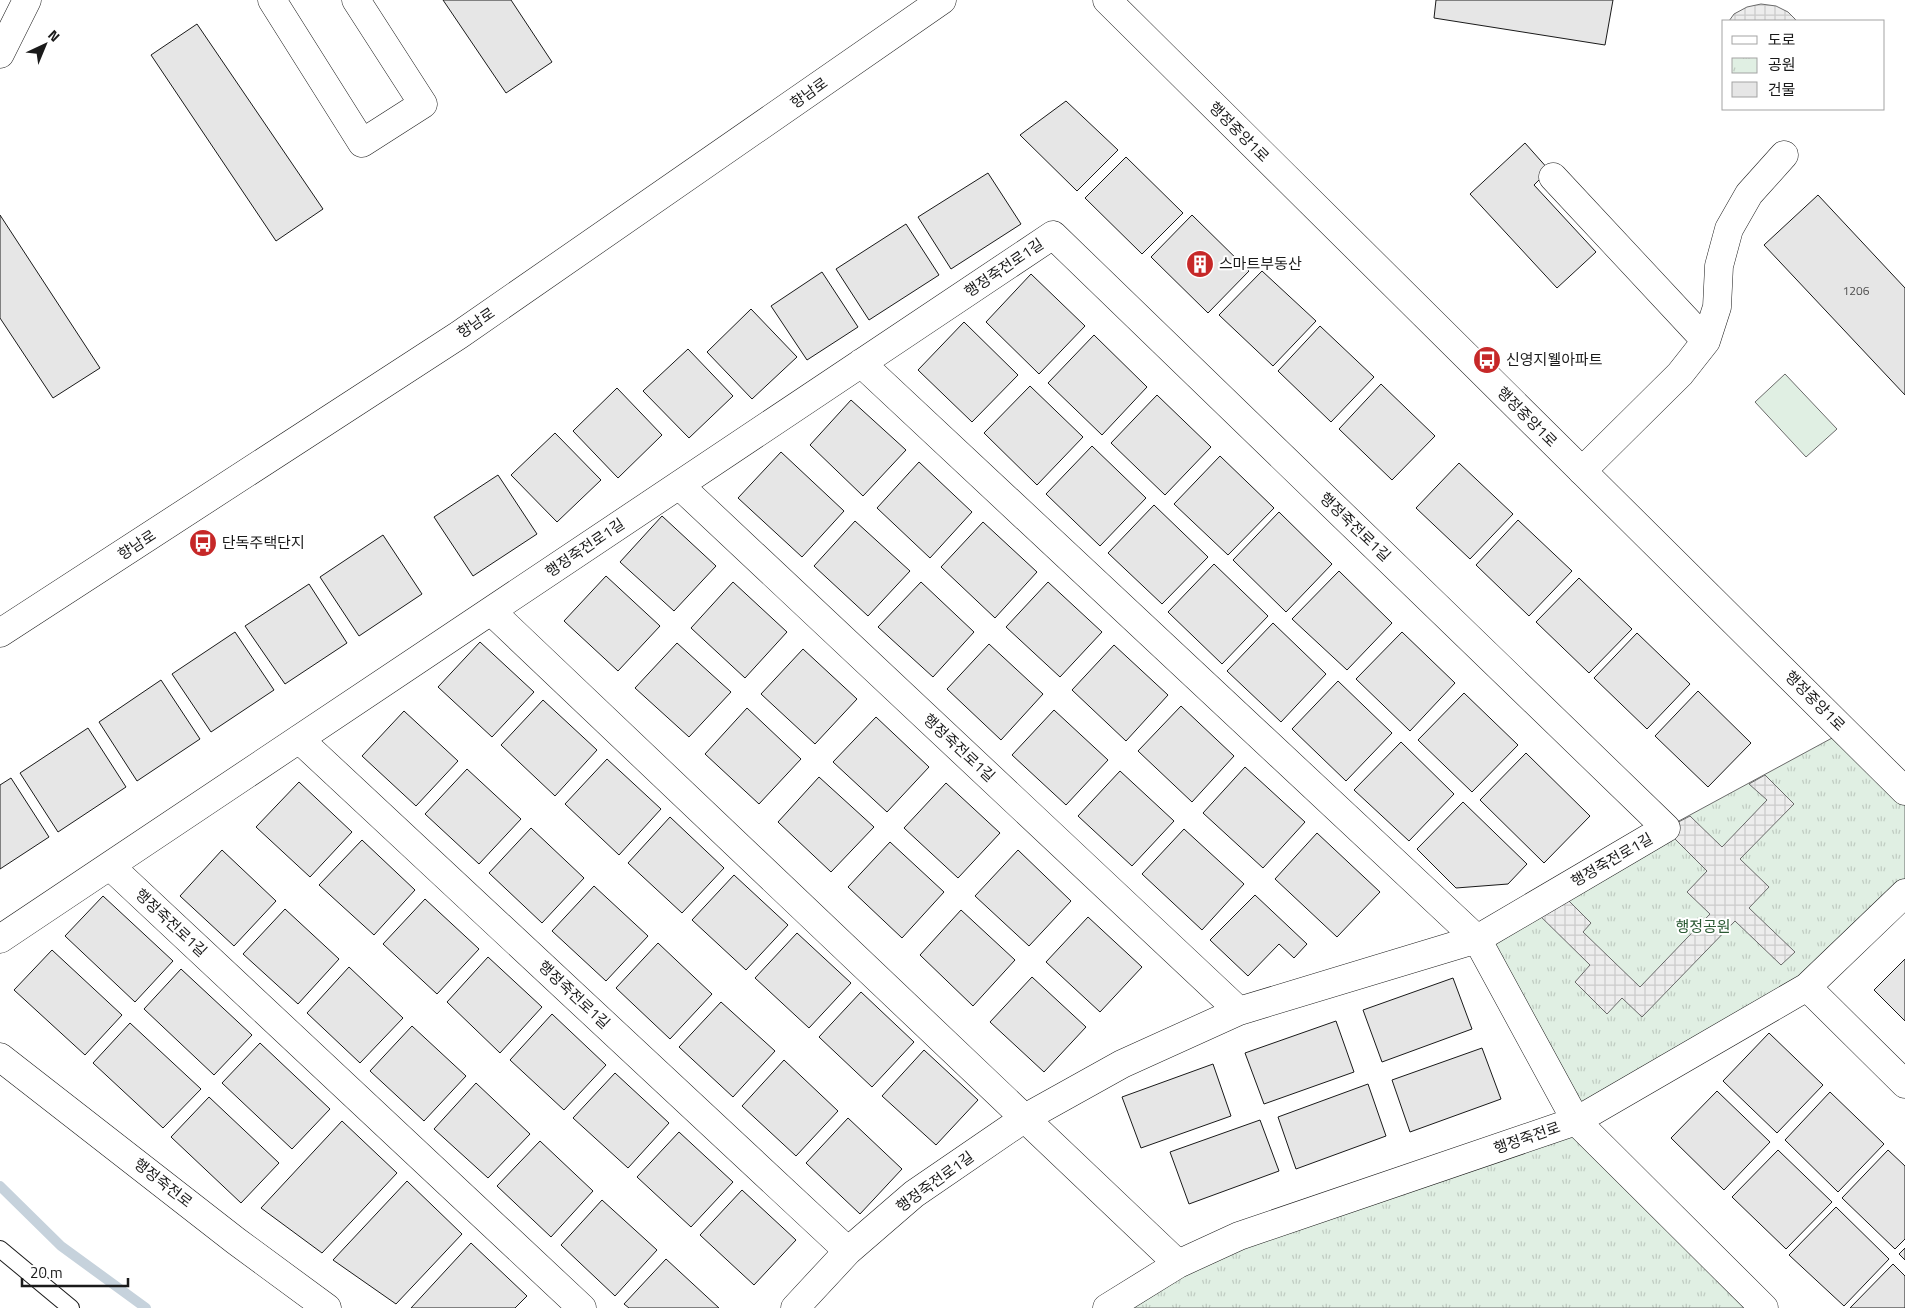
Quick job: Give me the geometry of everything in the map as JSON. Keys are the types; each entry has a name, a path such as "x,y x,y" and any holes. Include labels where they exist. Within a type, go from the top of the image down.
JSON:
{"street":[{"path":"0,54 26,0"},
{"path":"272,0 362,143 423,104 356,0"},
{"name":"향남로","path":"0,633 459,335 942,0"},
{"name":"행정중앙1로","path":"1107,0 1905,791"},
{"path":"1582,471 1680,374 1706,341 1717,307 1719,266 1729,229 1749,194 1784,155"},
{"path":"1553,177 1706,341"},
{"name":"행정죽전로1길","path":"0,939 1053,235 1666,828 1477,939 1239,1011 1122,1064 1025,1118 914,1194 848,1251 794,1308"},
{"path":"861,364 1477,939 1576,1121 1764,1308"},
{"name":"행정죽전로1길","path":"679,485 1239,1011"},
{"path":"491,611 1178,1264"},
{"name":"행정죽전로1길","path":"299,739 848,1251"},
{"name":"행정죽전로1길","path":"110,866 582,1308"},
{"name":"행정죽전로","path":"1107,1308 1178,1264 1239,1236 1576,1121 1807,987 1905,894"},
{"path":"1807,987 1905,1084"},
{"name":"행정죽전로","path":"0,1057 236,1241 327,1308"}],"lane":[{"path":"0,1249 71,1308"}],"green space":[{"path":"1785,374 1837,429 1806,457 1755,402"},
{"name":"행정공원","path":"1845,731 1905,791 1905,893 1807,987 1576,1121 1477,939 1666,828"},
{"path":"1576,1121 1764,1308 1107,1308 1178,1264"}],"shaded area":[{"path":"1761,4 1776,6 1788,12 1796,20 1730,20 1734,14 1747,7"},
{"path":"1765,775 1794,804 1740,859 1769,887 1749,908 1795,952 1781,965 1735,921 1642,1017 1622,998 1607,1014 1575,982 1590,965 1532,908 1560,892 1591,923 1583,932 1640,987 1710,914 1687,892 1707,871 1665,829 1690,816 1722,847 1767,800 1749,784"}],"building":[{"path":"443,0 511,0 552,62 506,93"},
{"path":"1436,0 1613,0 1605,45 1434,18"},
{"path":"197,24 323,209 276,241 151,55"},
{"path":"1066,101 1118,150 1077,191 1020,135"},
{"path":"1525,143 1549,170 1534,185 1596,252 1557,288 1470,194"},
{"path":"1126,157 1183,213 1142,254 1085,198"},
{"path":"988,173 1021,224 951,269 918,217"},
{"path":"1818,195 1905,288 1905,395 1764,245"},
{"path":"0,215 100,368 53,398 0,318"},
{"name":"스마트부동산","path":"1192,215 1249,271 1208,313 1151,257"},
{"path":"906,224 939,275 869,320 836,269"},
{"path":"1262,271 1316,321 1273,366 1219,315"},
{"path":"822,272 858,327 807,360 771,306"},
{"path":"1031,274 1085,326 1039,374 986,322"},
{"path":"751,309 797,357 752,399 707,352"},
{"path":"964,322 1018,375 972,422 918,370"},
{"path":"1320,326 1374,377 1331,422 1278,371"},
{"path":"1094,335 1147,387 1102,435 1048,383"},
{"path":"688,349 733,396 689,438 643,391"},
{"path":"1381,384 1435,436 1392,480 1339,429"},
{"path":"1030,386 1083,437 1037,485 984,433"},
{"path":"617,388 662,435 618,478 573,431"},
{"path":"1157,395 1211,447 1165,495 1111,443"},
{"path":"851,400 906,450 863,496 810,445"},
{"path":"555,433 601,480 557,522 511,475"},
{"path":"1092,446 1146,498 1100,546 1046,494"},
{"path":"781,452 844,511 802,557 738,498"},
{"path":"1220,456 1274,508 1228,555 1174,504"},
{"path":"919,462 972,512 930,558 877,508"},
{"path":"1459,463 1513,514 1470,559 1416,508"},
{"path":"498,475 537,534 473,576 434,517"},
{"path":"1154,505 1208,557 1162,604 1108,553"},
{"path":"1279,512 1332,564 1286,612 1233,560"},
{"path":"662,516 716,566 674,611 620,562"},
{"path":"1518,520 1572,571 1529,616 1476,565"},
{"path":"855,521 910,571 868,616 814,566"},
{"path":"983,522 1037,572 995,618 941,567"},
{"path":"383,535 422,594 359,636 320,577"},
{"path":"1214,564 1268,616 1222,664 1168,612"},
{"path":"1339,571 1392,623 1347,670 1292,619"},
{"path":"606,576 660,626 618,671 564,621"},
{"path":"1579,578 1632,629 1589,673 1536,622"},
{"path":"733,582 787,632 745,678 691,628"},
{"path":"921,582 974,632 933,677 878,627"},
{"path":"1048,582 1102,632 1060,677 1006,627"},
{"path":"309,584 347,643 285,684 245,626"},
{"path":"1273,623 1326,674 1281,722 1227,671"},
{"path":"235,632 274,690 211,732 172,674"},
{"path":"1402,632 1455,683 1410,731 1356,679"},
{"path":"1637,633 1690,684 1647,729 1594,678"},
{"path":"480,642 534,692 492,737 438,687"},
{"path":"677,643 731,692 689,737 635,688"},
{"path":"989,644 1043,694 1001,740 947,689"},
{"path":"1114,645 1168,695 1126,741 1072,690"},
{"path":"803,649 857,699 815,744 761,694"},
{"path":"161,680 200,739 137,781 99,722"},
{"path":"1338,681 1392,733 1346,781 1292,729"},
{"path":"1698,691 1751,743 1708,787 1655,736"},
{"path":"1464,693 1518,745 1472,792 1418,740"},
{"path":"543,700 597,750 555,796 501,745"},
{"path":"1181,706 1234,756 1192,802 1138,751"},
{"path":"747,708 801,759 759,804 705,754"},
{"path":"1054,710 1108,760 1066,805 1012,755"},
{"path":"404,711 458,761 416,806 362,756"},
{"path":"876,717 929,767 887,812 833,762"},
{"path":"88,728 126,787 58,832 20,773"},
{"path":"1401,742 1454,794 1409,841 1354,790"},
{"path":"1526,753 1590,816 1544,863 1480,800"},
{"path":"607,759 661,809 619,855 565,804"},
{"path":"1245,767 1305,822 1263,868 1203,813"},
{"path":"467,769 521,819 479,864 425,814"},
{"path":"1120,771 1174,821 1132,866 1078,816"},
{"path":"819,777 874,827 831,872 778,822"},
{"path":"11,778 49,837 0,869 0,785"},
{"path":"299,782 352,832 310,877 256,827"},
{"path":"946,783 1000,833 958,878 904,828"},
{"path":"1463,802 1527,864 1508,884 1456,888 1417,849"},
{"path":"670,817 724,868 682,913 628,863"},
{"path":"531,828 584,878 542,923 489,873"},
{"path":"1184,829 1244,884 1202,930 1142,874"},
{"path":"1317,833 1380,892 1337,937 1275,879"},
{"path":"362,840 415,890 374,935 319,885"},
{"path":"890,842 944,892 902,938 848,887"},
{"path":"222,850 276,901 234,946 180,896"},
{"path":"1018,850 1071,901 1029,946 975,896"},
{"path":"734,875 788,925 746,970 692,920"},
{"path":"594,886 648,936 606,981 552,931"},
{"path":"1255,895 1307,944 1294,958 1279,944 1248,976 1210,940"},
{"path":"103,896 173,961 135,1002 65,936"},
{"path":"425,899 479,949 437,994 383,944"},
{"path":"285,909 339,959 298,1004 243,954"},
{"path":"961,910 1015,960 973,1006 920,955"},
{"path":"1088,917 1142,967 1100,1012 1046,962"},
{"path":"797,933 851,983 809,1028 755,978"},
{"path":"658,943 712,994 670,1039 616,988"},
{"path":"52,950 122,1015 85,1055 14,990"},
{"path":"488,957 542,1007 500,1053 447,1002"},
{"path":"1905,959 1905,1021 1874,990"},
{"path":"349,967 403,1018 360,1063 307,1013"},
{"path":"181,969 252,1035 214,1075 144,1009"},
{"path":"1032,977 1086,1027 1044,1072 990,1022"},
{"path":"1453,978 1472,1029 1382,1062 1363,1010"},
{"path":"861,992 914,1042 872,1087 819,1037"},
{"path":"721,1002 775,1051 733,1097 679,1047"},
{"path":"552,1014 606,1065 564,1110 510,1060"},
{"path":"1336,1021 1354,1072 1264,1104 1245,1053"},
{"path":"130,1023 201,1089 163,1128 93,1063"},
{"path":"412,1026 466,1076 424,1121 370,1071"},
{"path":"1769,1033 1823,1085 1777,1133 1723,1081"},
{"path":"260,1043 330,1109 292,1149 222,1083"},
{"path":"1482,1048 1501,1099 1410,1132 1392,1080"},
{"path":"924,1050 978,1100 936,1145 882,1096"},
{"path":"784,1060 838,1111 796,1156 742,1106"},
{"path":"1213,1064 1231,1116 1141,1148 1122,1097"},
{"path":"615,1073 669,1123 628,1168 573,1118"},
{"path":"476,1083 530,1134 488,1178 434,1129"},
{"path":"1368,1084 1386,1136 1296,1169 1278,1117"},
{"path":"1717,1091 1770,1142 1724,1190 1671,1138"},
{"path":"1830,1092 1884,1144 1838,1192 1785,1140"},
{"path":"209,1097 279,1163 241,1203 171,1137"},
{"path":"848,1118 902,1169 860,1214 806,1163"},
{"path":"1260,1120 1279,1171 1189,1204 1170,1152"},
{"path":"342,1121 397,1173 322,1253 261,1208"},
{"path":"679,1132 733,1182 691,1227 637,1177"},
{"path":"540,1141 593,1191 551,1237 497,1186"},
{"path":"1778,1150 1832,1202 1786,1249 1732,1197"},
{"path":"1888,1150 1905,1166 1905,1239 1895,1249 1842,1198"},
{"path":"407,1181 462,1234 396,1304 333,1260"},
{"path":"742,1190 796,1240 754,1285 700,1235"},
{"path":"602,1200 657,1250 615,1296 561,1245"},
{"path":"1836,1207 1889,1259 1844,1306 1789,1255"},
{"path":"471,1243 527,1296 515,1308 411,1308"},
{"path":"1905,1248 1905,1260 1899,1254"},
{"path":"666,1259 719,1308 629,1308 624,1304"},
{"path":"1893,1264 1905,1276 1905,1308 1850,1308"}],"waterway":[{"path":"0,1186 61,1246 146,1308"}],"place":[{"name":"스마트부동산","path":"1200,264"},
{"name":"신영지웰아파트","path":"1487,360"},
{"name":"단독주택단지","path":"203,543"}]}
